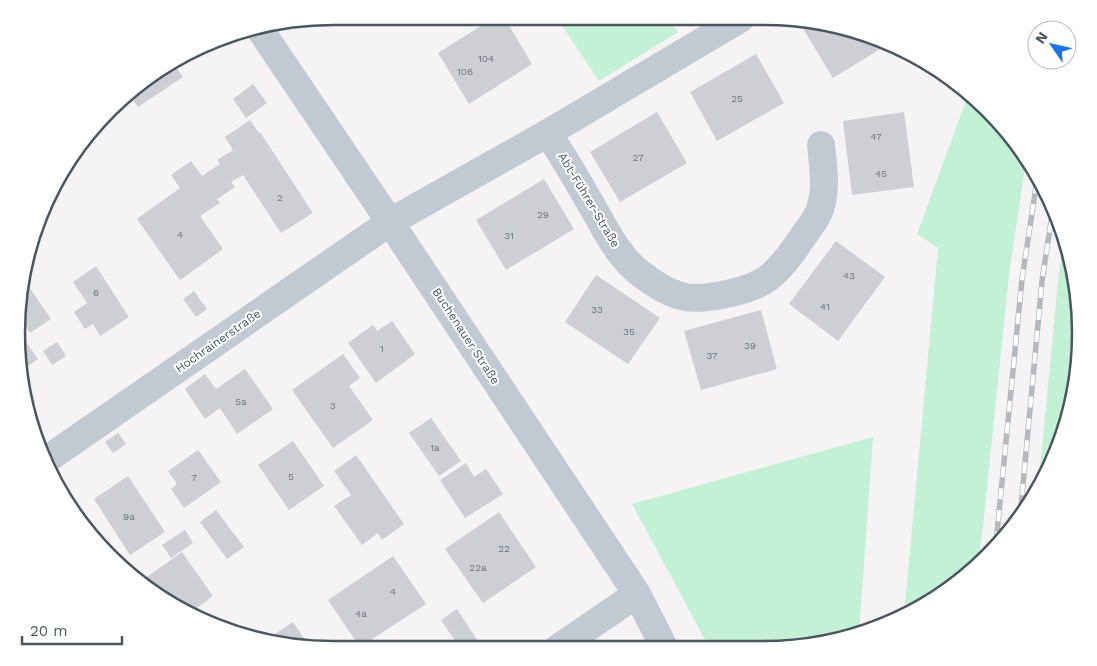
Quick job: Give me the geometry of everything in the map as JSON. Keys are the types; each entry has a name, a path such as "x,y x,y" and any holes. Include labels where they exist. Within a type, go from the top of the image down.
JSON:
{"street":[{"path":"390,222 548,133 728,25"},
{"name":"Buchenauer Straße","path":"262,33 636,594 661,641"},
{"name":"Abt-Führer-Straße","path":"548,133 626,260 660,287 680,296 691,298 713,297 762,282 780,266 799,243 820,211 824,196 821,145"},
{"name":"Hochrainerstraße","path":"51,457 390,222"},
{"path":"568,641 636,594"}],"green space":[{"path":"562,25 672,25 678,32 599,81"},
{"path":"966,100 996,130 1025,169 1009,275 983,526 979,553 935,589 905,607 938,248 917,234"},
{"path":"1062,253 1071,313 1072,333 1069,373 1062,413 1049,451 1040,469"},
{"path":"873,437 860,626 824,635 784,640 706,641 632,504"}],"building":[{"path":"482,25 509,25 532,64 469,104 438,53"},
{"path":"803,28 844,35 882,48 833,78"},
{"path":"756,54 784,103 717,141 690,92"},
{"path":"177,68 183,77 138,107 133,99"},
{"path":"253,84 267,103 246,118 233,99"},
{"path":"657,112 687,163 620,202 590,152"},
{"path":"904,112 914,187 852,195 843,121"},
{"path":"250,120 260,132 313,213 281,233 243,175 231,182 235,187 217,199 220,203 200,216 223,249 180,280 137,219 180,188 171,175 191,161 202,176 220,164 217,160 233,150 225,137"},
{"path":"544,179 574,229 506,270 476,220"},
{"path":"836,241 885,277 838,341 789,304"},
{"path":"96,266 129,317 100,336 93,324 85,329 74,312 87,303 73,282"},
{"path":"596,275 660,318 628,364 565,322"},
{"path":"29,287 51,319 30,333 25,326"},
{"path":"194,291 207,309 196,317 183,299"},
{"path":"761,310 777,369 701,390 684,331"},
{"path":"392,321 415,354 376,383 348,343 373,325 377,331"},
{"path":"25,341 38,359 27,366"},
{"path":"57,342 66,356 52,365 43,351"},
{"path":"343,354 360,378 349,386 373,420 333,448 292,390"},
{"path":"245,369 273,409 237,434 220,408 205,419 185,389 205,374 216,389"},
{"path":"431,418 461,461 439,476 409,433"},
{"path":"118,433 126,444 113,453 105,442"},
{"path":"293,441 324,486 289,510 258,465"},
{"path":"198,450 221,482 184,508 171,489 177,484 168,471"},
{"path":"356,455 404,524 382,540 378,533 362,545 334,506 351,495 334,471"},
{"path":"466,463 474,477 486,469 503,494 465,518 440,480"},
{"path":"128,476 165,532 130,555 94,499"},
{"path":"216,510 244,547 227,559 200,522"},
{"path":"499,512 536,567 483,603 445,549"},
{"path":"185,530 193,543 171,558 162,545"},
{"path":"182,552 213,596 196,609 179,600 146,577"},
{"path":"393,556 426,604 369,641 356,641 328,600"},
{"path":"457,609 478,641 455,641 441,620"},
{"path":"293,622 305,639 293,638 273,635"}],"railway":[{"path":"997,535 1022,279 1036,189"},
{"path":"1021,502 1042,281 1051,221"}]}
